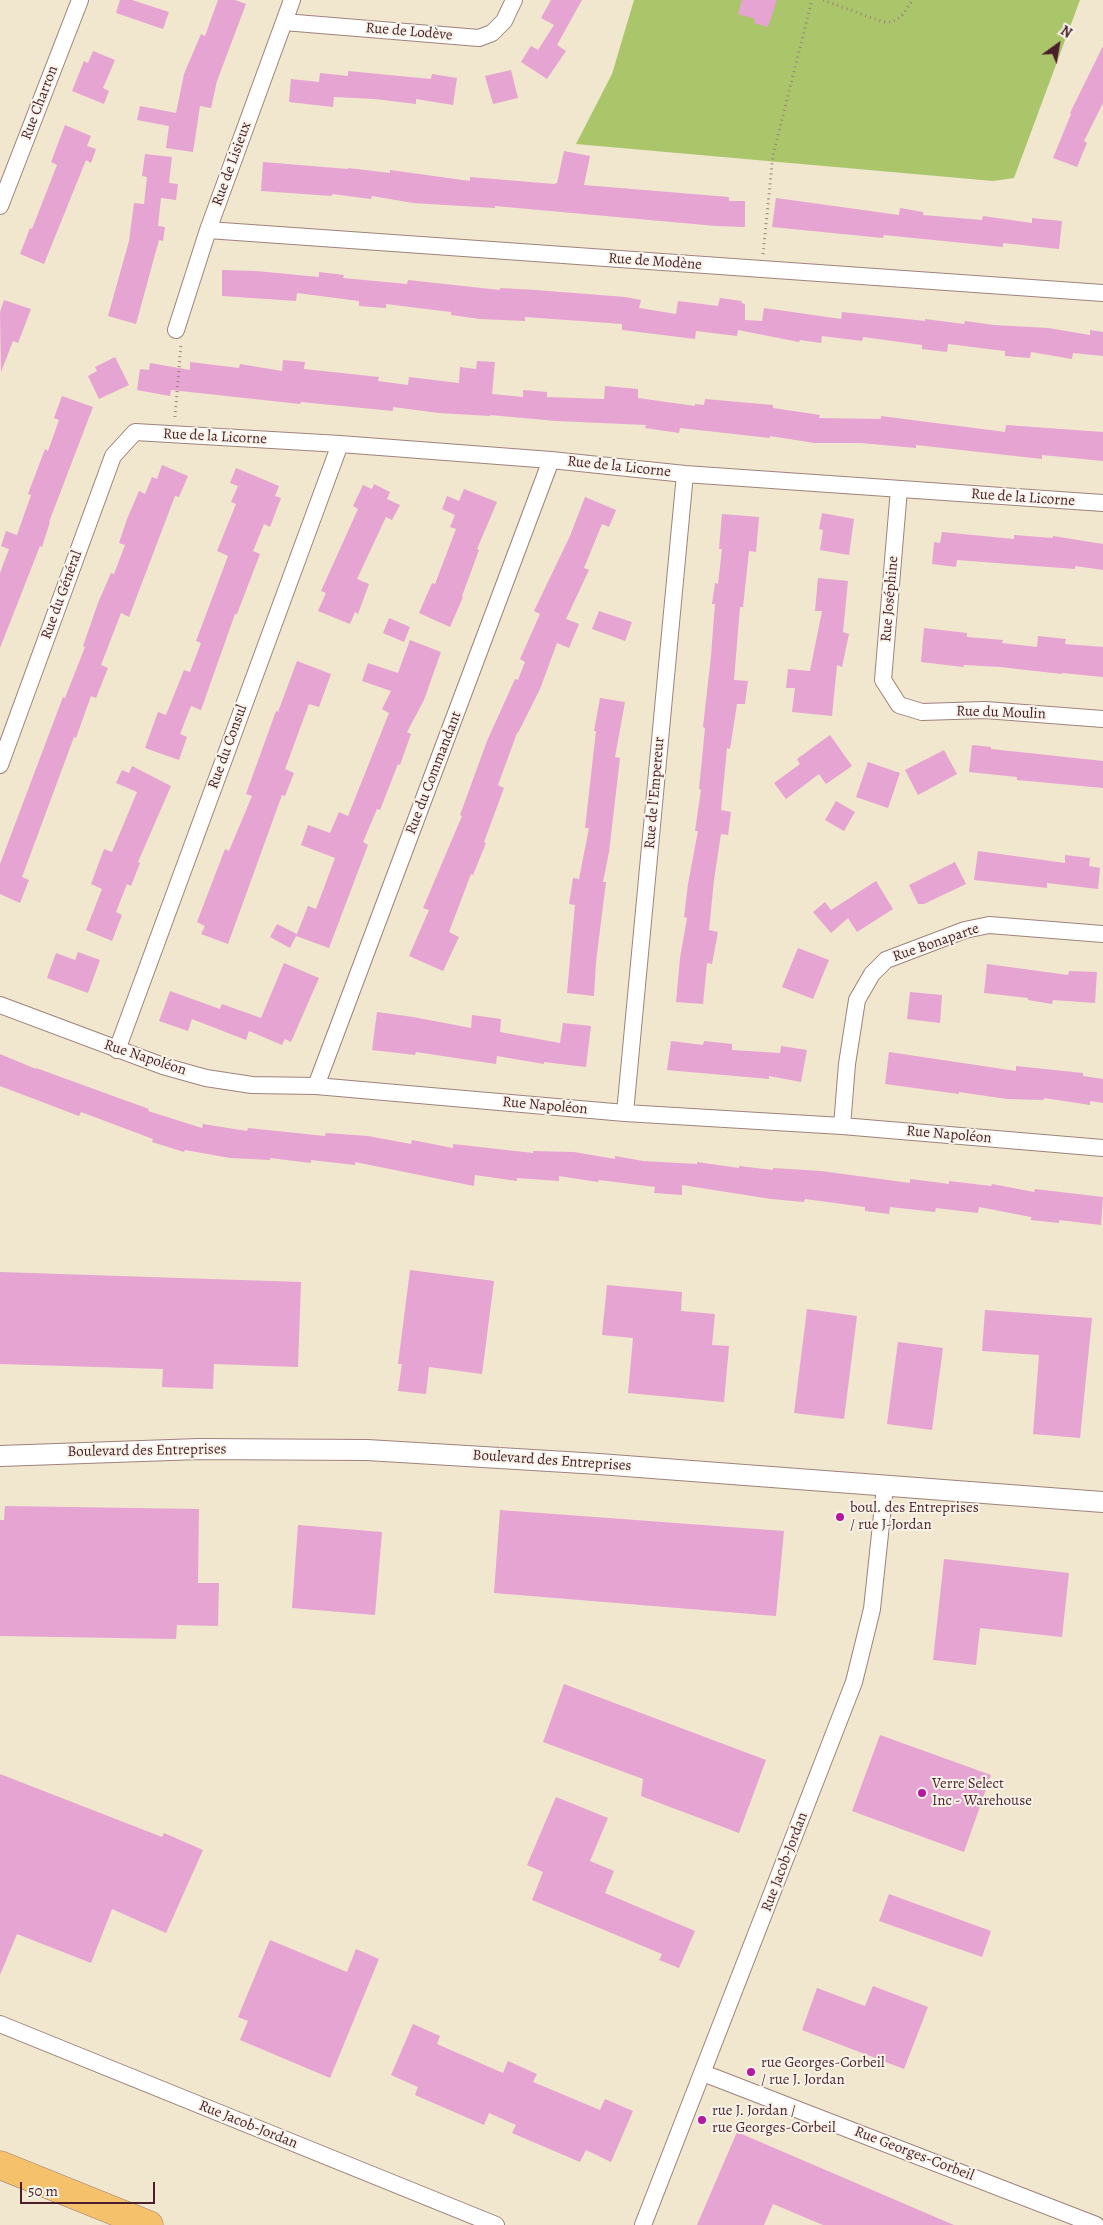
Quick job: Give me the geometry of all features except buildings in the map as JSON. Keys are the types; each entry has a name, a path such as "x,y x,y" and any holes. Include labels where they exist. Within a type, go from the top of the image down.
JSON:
{"highway":[{"path":"0,2165 149,2225"}],"street":[{"name":"Rue Charron","path":"0,206 80,0"},
{"name":"Rue de Lisieux","path":"176,330 208,230 292,0"},
{"name":"Rue de Lodève","path":"284,22 479,38 492,33 504,21 514,0"},
{"name":"Rue de Modène","path":"208,230 1103,293"},
{"name":"Rue de la Licorne","path":"136,432 340,444 551,460 685,474 1103,503"},
{"name":"Rue du Général","path":"0,765 113,456 136,432"},
{"name":"Rue du Consul","path":"117,1050 340,444"},
{"name":"Rue du Commandant","path":"316,1086 551,460"},
{"name":"Rue de l'Empereur","path":"625,1113 685,474"},
{"name":"Rue Joséphine","path":"899,489 883,680 899,705"},
{"name":"Rue du Moulin","path":"899,705 922,712 985,710 1103,719"},
{"name":"Rue Bonaparte","path":"842,1126 847,1064 858,1000 872,974 886,960 965,930 989,925 1103,934"},
{"name":"Rue Napoléon","path":"0,1005 163,1066 206,1078 252,1085 316,1086 625,1113 842,1126 1103,1148"},
{"name":"Boulevard des Entreprises","path":"0,1456 198,1449 367,1450 574,1462 1103,1502"},
{"name":"Rue Jacob-Jordan","path":"643,2225 854,1682 872,1610 885,1487"},
{"name":"Rue Jacob-Jordan","path":"0,2024 496,2225"},
{"name":"Rue Georges-Corbeil","path":"703,2073 1096,2225"}],"path":[{"path":"762,269 773,155 812,0"},
{"path":"823,0 883,22 892,22 901,17 913,0"},
{"path":"174,435 182,339 176,330"}],"green space":[{"path":"634,0 1080,0 1014,178 993,181 576,144 612,74"}],"place":[{"name":"boul. des Entreprises / rue J-Jordan","path":"840,1517"},
{"name":"Verre Select Inc - Warehouse","path":"922,1793"},
{"name":"rue Georges-Corbeil / rue J. Jordan","path":"751,2072"},
{"name":"rue J. Jordan / rue Georges-Corbeil","path":"702,2120"}]}
